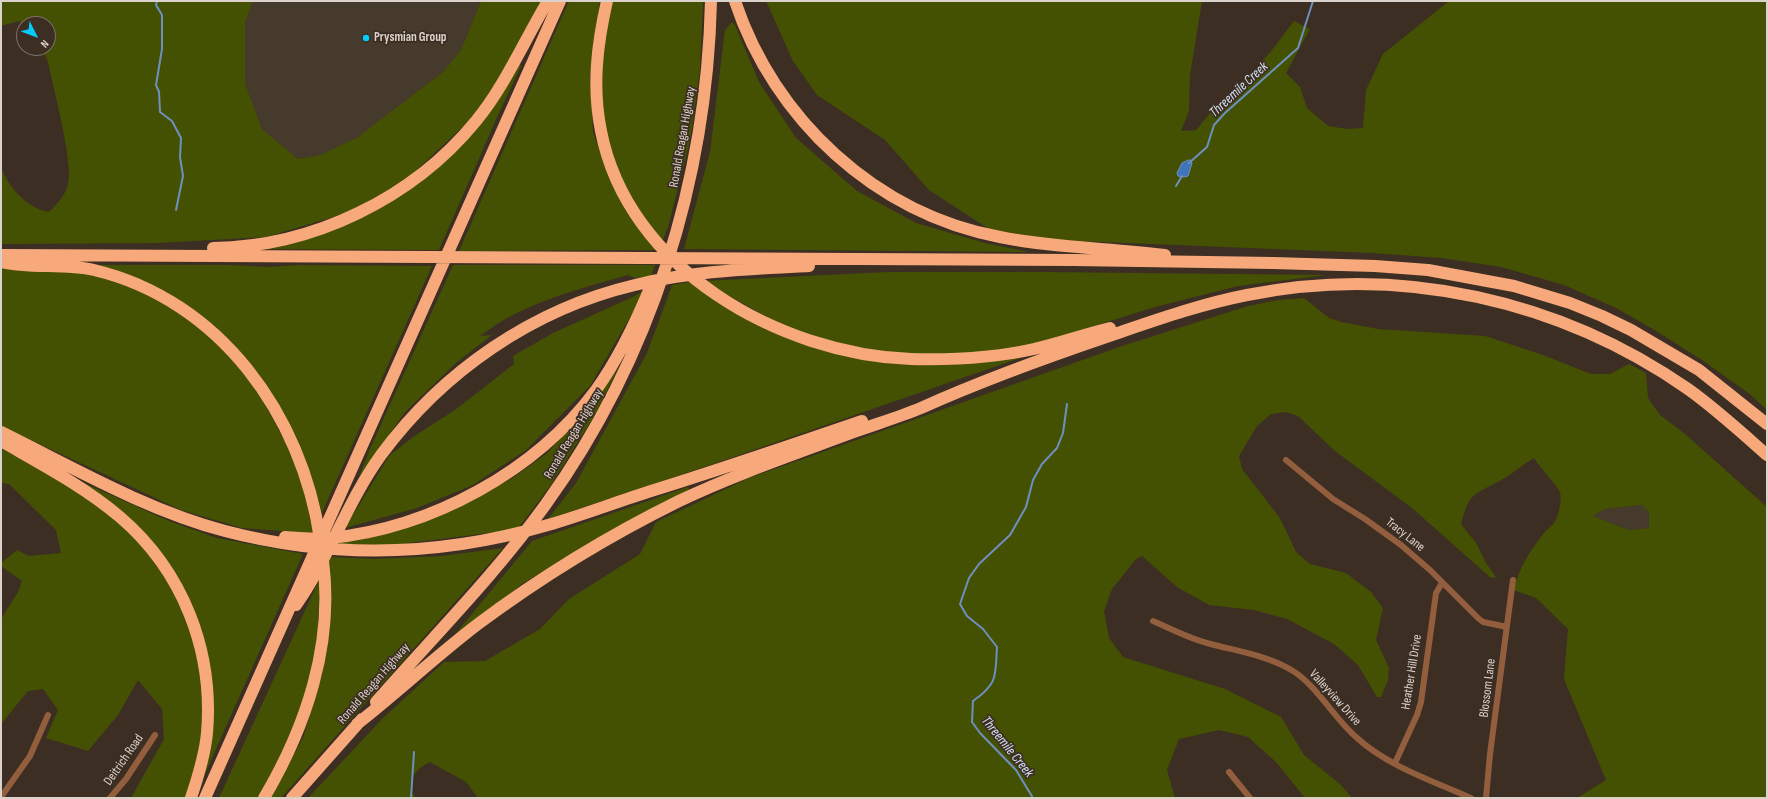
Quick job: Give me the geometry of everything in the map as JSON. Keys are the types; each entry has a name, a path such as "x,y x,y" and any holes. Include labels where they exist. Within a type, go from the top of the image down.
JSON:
{"highway":[{"path":"139,256 176,249 244,246 292,237 346,219 387,197 443,156 476,121 504,81 548,1"},
{"path":"205,798 284,622 302,576 560,1"},
{"path":"607,1 596,60 597,104 604,144 613,173 634,212 659,245 719,298 772,326 831,346 909,359 996,356 1033,349 1090,333 1266,291 1338,284 1428,288 1484,298 1549,316 1588,332 1652,366 1690,390 1767,455"},
{"name":"Ronald Reagan Highway","path":"292,798 505,558 547,503 581,452 609,404 627,369 660,263 672,246 686,197 699,139 707,80 711,1"},
{"path":"735,1 745,29 762,62 789,106 804,124 851,168 871,184 904,203 962,228 999,237 1172,256 1202,263"},
{"path":"1,255 709,257 872,260 1073,260 1280,263 1375,266 1428,270 1474,277 1536,292 1602,316 1666,349 1699,370 1767,424"},
{"path":"284,622 318,571 350,508 381,456 419,410 443,387 491,349 548,316 589,299 656,280 730,270 839,265 872,260"},
{"path":"1,262 81,268 106,273 148,288 192,314 224,342 254,377 278,416 304,472 317,518 324,568 324,615 319,661 308,704 294,741 264,798"},
{"path":"244,535 329,538 369,532 421,517 486,486 511,471 539,450 581,409 596,390 620,354 650,299"},
{"path":"1,432 120,491 175,515 244,535 310,548 359,551 430,548 480,542 549,525 685,481 918,402 946,395 1199,306"},
{"path":"357,724 478,625 560,567 606,539 713,486 754,468 918,409 946,395"},
{"path":"1,441 78,486 120,517 148,545 173,578 190,612 196,632 207,686 207,733 205,748 191,798"}],"street":[{"name":"Tracy Lane","path":"1286,460 1333,499 1365,519 1399,544 1483,622 1507,627"},
{"name":"Blossom Lane","path":"1486,798 1513,580"},
{"name":"Heather Hill Drive","path":"1395,763 1418,714 1436,594 1442,583"},
{"name":"Valleyview Drive","path":"1153,621 1193,639 1268,660 1291,670 1303,679 1355,737 1380,755 1471,798"},
{"path":"1,797 30,756 48,715"},
{"name":"Deitrich Road","path":"110,798 122,785 155,735"},
{"path":"1229,772 1250,798"}],"shaded area":[{"path":"253,1 481,1 461,50 444,71 358,137 320,155 298,159 262,129 245,83 245,23"},
{"path":"1642,505 1649,512 1650,528 1629,530 1593,516 1605,509"}],"green space":[{"path":"1,1 253,1 245,23 245,83 262,129 298,159 320,155 358,137 444,71 461,50 481,1 543,1 510,62 470,120 408,178 350,212 266,237 158,243 1,244 1,167 8,182 26,202 34,207 49,212 63,196 68,184 69,174 66,143 45,56 56,56 56,16 16,16 16,22 1,26"},
{"path":"569,1 600,1 590,75 593,132 606,170 626,211 657,250 459,251"},
{"path":"611,1 703,1 700,70 690,141 668,227 662,242 646,222 618,172 603,119 600,66"},
{"path":"766,1 1202,1 1190,75 1189,111 1181,131 1196,130 1223,98 1249,76 1272,50 1294,21 1310,29 1286,73 1300,87 1307,108 1328,126 1347,129 1363,128 1366,90 1383,54 1449,1 1767,1 1767,410 1751,395 1702,360 1616,308 1564,285 1501,267 1442,258 1372,253 1053,240 989,229 929,190 885,140 817,95 793,61"},
{"path":"732,22 735,25 759,82 796,138 857,191 916,223 985,243 1029,252 684,249 710,152 725,30"},
{"path":"519,64 521,66 439,250 252,249 356,220 441,163"},
{"path":"88,265 230,265 268,267 298,265 432,266 321,515 309,470 301,450 259,378 231,341 198,313 167,292 134,277"},
{"path":"453,265 655,265 651,276 635,278 628,275 551,298 515,314 480,336 492,335 457,362 405,412 359,477 370,449"},
{"path":"1,268 46,269 98,276 154,296 176,308 220,344 259,392 300,471 313,532 242,528 181,510 1,426"},
{"path":"888,272 1327,275 1238,286 1155,307 1036,344 974,354 901,354 843,345 781,325 703,281"},
{"path":"689,282 728,309 769,331 824,350 845,355 905,364 962,362 1026,356 548,519 576,483 647,353 672,285"},
{"path":"647,288 590,386 526,450 473,485 417,508 345,528 389,456 413,437 455,410 514,364 513,356 553,333 635,296"},
{"path":"1304,298 1329,318 1341,322 1378,329 1485,336 1543,355 1591,374 1610,374 1629,364 1646,373 1648,398 1660,415 1685,434 1767,507 1767,798 1577,798 1606,780 1564,679 1568,629 1536,598 1514,590 1519,574 1526,560 1539,539 1555,522 1560,507 1560,492 1534,458 1507,477 1480,491 1471,499 1464,513 1461,524 1476,543 1486,563 1496,577 1491,578 1412,508 1335,451 1298,416 1286,412 1271,414 1257,426 1239,456 1242,469 1280,518 1296,552 1310,564 1346,573 1371,592 1383,608 1376,640 1389,668 1388,680 1381,697 1377,697 1358,665 1334,644 1287,619 1254,610 1209,605 1177,587 1142,556 1136,559 1112,589 1104,611 1109,638 1123,657 1225,689 1281,717 1304,755 1341,785 1352,798 1305,798 1277,763 1248,737 1219,730 1179,739 1167,770 1175,798 478,798 466,782 430,762 418,770 413,776 411,791 416,798 308,798 383,718 444,662 485,661 540,629 569,599 640,554 656,522 749,478 1122,346 1248,306 1278,300","holes":["1642,505 1649,512 1649,528 1629,530 1593,516 1605,509"]},
{"path":"619,367 593,418 550,486 520,526 512,530 393,545 337,544 339,541 440,515 472,501 514,477 546,454 584,414"},
{"path":"1,448 65,484 102,509 128,531 150,557 169,584 184,614 195,645 201,678 203,712 201,746 197,765 186,798 131,798 164,739 162,709 138,680 118,715 88,751 46,738 58,710 43,689 28,691 1,724 1,619 18,592 22,581 1,566 1,563 17,550 29,556 61,553 56,530 9,484 1,483"},
{"path":"75,479 169,521 217,538 303,554 204,776 213,703 174,572"},
{"path":"688,487 690,491 599,537 522,584 448,643 532,541"},
{"path":"503,548 281,798 271,798 303,738 322,676 331,617 327,562 330,557 374,559 442,556"},
{"path":"320,578 317,652 297,723 260,798 219,798"}],"water":[{"path":"1190,160 1192,163 1188,176 1178,176 1177,173 1182,163"}],"waterway":[{"name":"Threemile Creek","path":"157,1 156,5 162,15 162,49 156,85 159,92 160,112 172,121 181,138 180,157 183,176 176,210"},
{"name":"Threemile Creek","path":"1189,163 1207,147 1214,125 1225,113 1298,48 1313,1"},
{"name":"Threemile Creek","path":"1176,186 1182,176"},
{"name":"Threemile Creek","path":"1033,798 1016,770 980,733 972,722 973,701 987,689 994,678 997,647 983,629 967,616 960,604 969,578 979,564 1010,535 1026,507 1033,480 1042,464 1057,448 1063,433 1067,404"},
{"name":"Threemile Creek","path":"411,798 414,752"}],"place":[{"name":"Prysmian Group","path":"366,38"}]}
